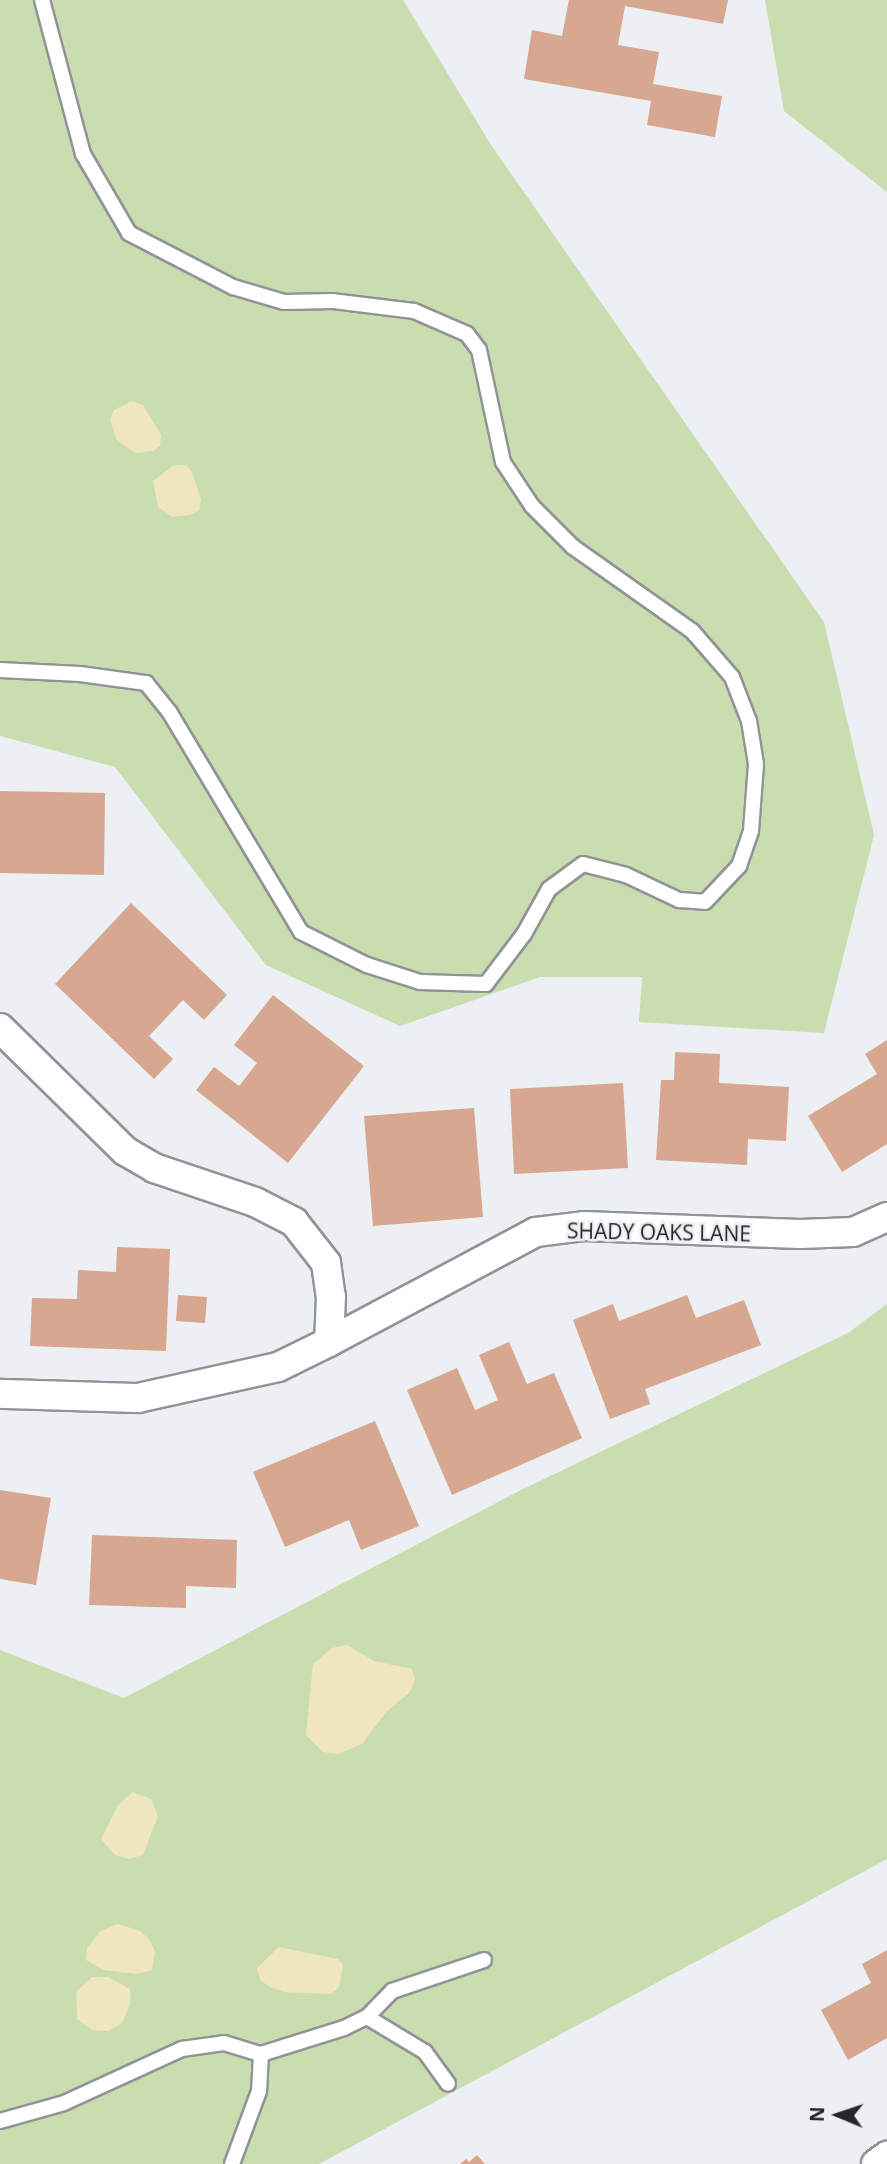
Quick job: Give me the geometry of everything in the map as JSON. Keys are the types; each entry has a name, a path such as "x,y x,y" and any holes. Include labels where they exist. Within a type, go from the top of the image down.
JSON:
{"street":[{"path":"0,1028 125,1151 154,1167 255,1202 294,1222 326,1263 331,1297 329,1342"},
{"name":"SHADY OAKS LANE","path":"0,1394 138,1398 278,1367 536,1232 584,1226 800,1234 853,1232 887,1217"},
{"path":"876,2164 887,2156"}],"lane":[{"path":"0,670 80,674 146,683 170,713 301,932 367,965 420,982 486,984 524,934 549,890 583,864 626,875 679,900 705,902 739,866 751,831 756,764 749,721 732,677 692,631 573,547 532,506 503,462 479,350 467,334 414,311 332,301 284,302 233,287 129,233 83,153 41,0"},
{"path":"0,2121 64,2103 182,2049 224,2043 261,2054 304,2044 367,2017 392,1991 484,1960"},
{"path":"367,2017 425,2052 448,2084"},
{"path":"232,2164 259,2091 261,2054"}],"green space":[{"path":"0,0 403,0 491,145 824,622 874,835 824,1033 639,1022 642,977 540,977 400,1026 266,965 115,767 0,736"},
{"path":"765,0 887,0 887,192 784,111"},
{"path":"887,1304 887,1859 319,2164 0,2164 0,1650 124,1698 519,1491 848,1333"}],"sand":[{"path":"132,401 143,405 161,435 160,446 153,451 135,453 116,439 110,419 114,410"},
{"path":"174,465 186,465 192,472 201,500 199,510 189,515 173,517 158,507 153,481"},
{"path":"347,1645 374,1661 412,1669 415,1679 410,1692 387,1711 362,1744 338,1754 323,1752 306,1735 313,1664 332,1648"},
{"path":"133,1792 151,1799 158,1816 143,1855 129,1859 115,1855 101,1839 118,1805"},
{"path":"118,1924 140,1931 148,1938 155,1951 152,1970 137,1974 104,1970 86,1960 87,1948 100,1931"},
{"path":"279,1947 338,1959 343,1965 339,1987 331,1994 284,1992 270,1987 260,1980 257,1968"},
{"path":"92,1977 108,1977 130,1989 130,2005 122,2023 108,2031 92,2030 77,2019 76,1992"}],"building":[{"path":"569,0 728,0 723,24 625,6 618,45 659,52 653,84 722,96 715,137 647,125 651,101 524,79 532,30 562,36"},
{"path":"0,791 105,793 104,875 0,873"},
{"path":"131,903 227,995 204,1020 183,1000 149,1036 173,1059 154,1079 55,984"},
{"path":"273,995 364,1066 288,1163 196,1090 214,1067 239,1086 257,1063 234,1045"},
{"path":"887,1040 887,1144 842,1172 808,1116 877,1074 865,1054"},
{"path":"675,1052 720,1054 719,1083 789,1087 786,1141 748,1139 747,1165 656,1160 661,1080 674,1080"},
{"path":"623,1083 628,1168 514,1174 510,1089"},
{"path":"474,1108 483,1217 373,1226 364,1116"},
{"path":"117,1247 170,1249 166,1351 30,1346 32,1298 77,1299 78,1270 116,1272"},
{"path":"178,1295 207,1297 205,1323 176,1321"},
{"path":"687,1295 696,1318 744,1300 761,1345 645,1389 650,1404 610,1419 573,1320 613,1304 619,1321"},
{"path":"509,1342 527,1384 554,1373 582,1438 452,1495 407,1390 457,1368 475,1410 498,1400 479,1355"},
{"path":"375,1421 419,1526 361,1550 349,1520 285,1547 253,1472"},
{"path":"0,1490 51,1498 36,1585 0,1579"},
{"path":"92,1535 237,1540 236,1588 186,1586 186,1608 89,1605"},
{"path":"887,1950 887,2038 848,2060 821,2010 871,1983 862,1964"},
{"path":"477,2155 485,2164 460,2164 466,2159 469,2162"}]}
